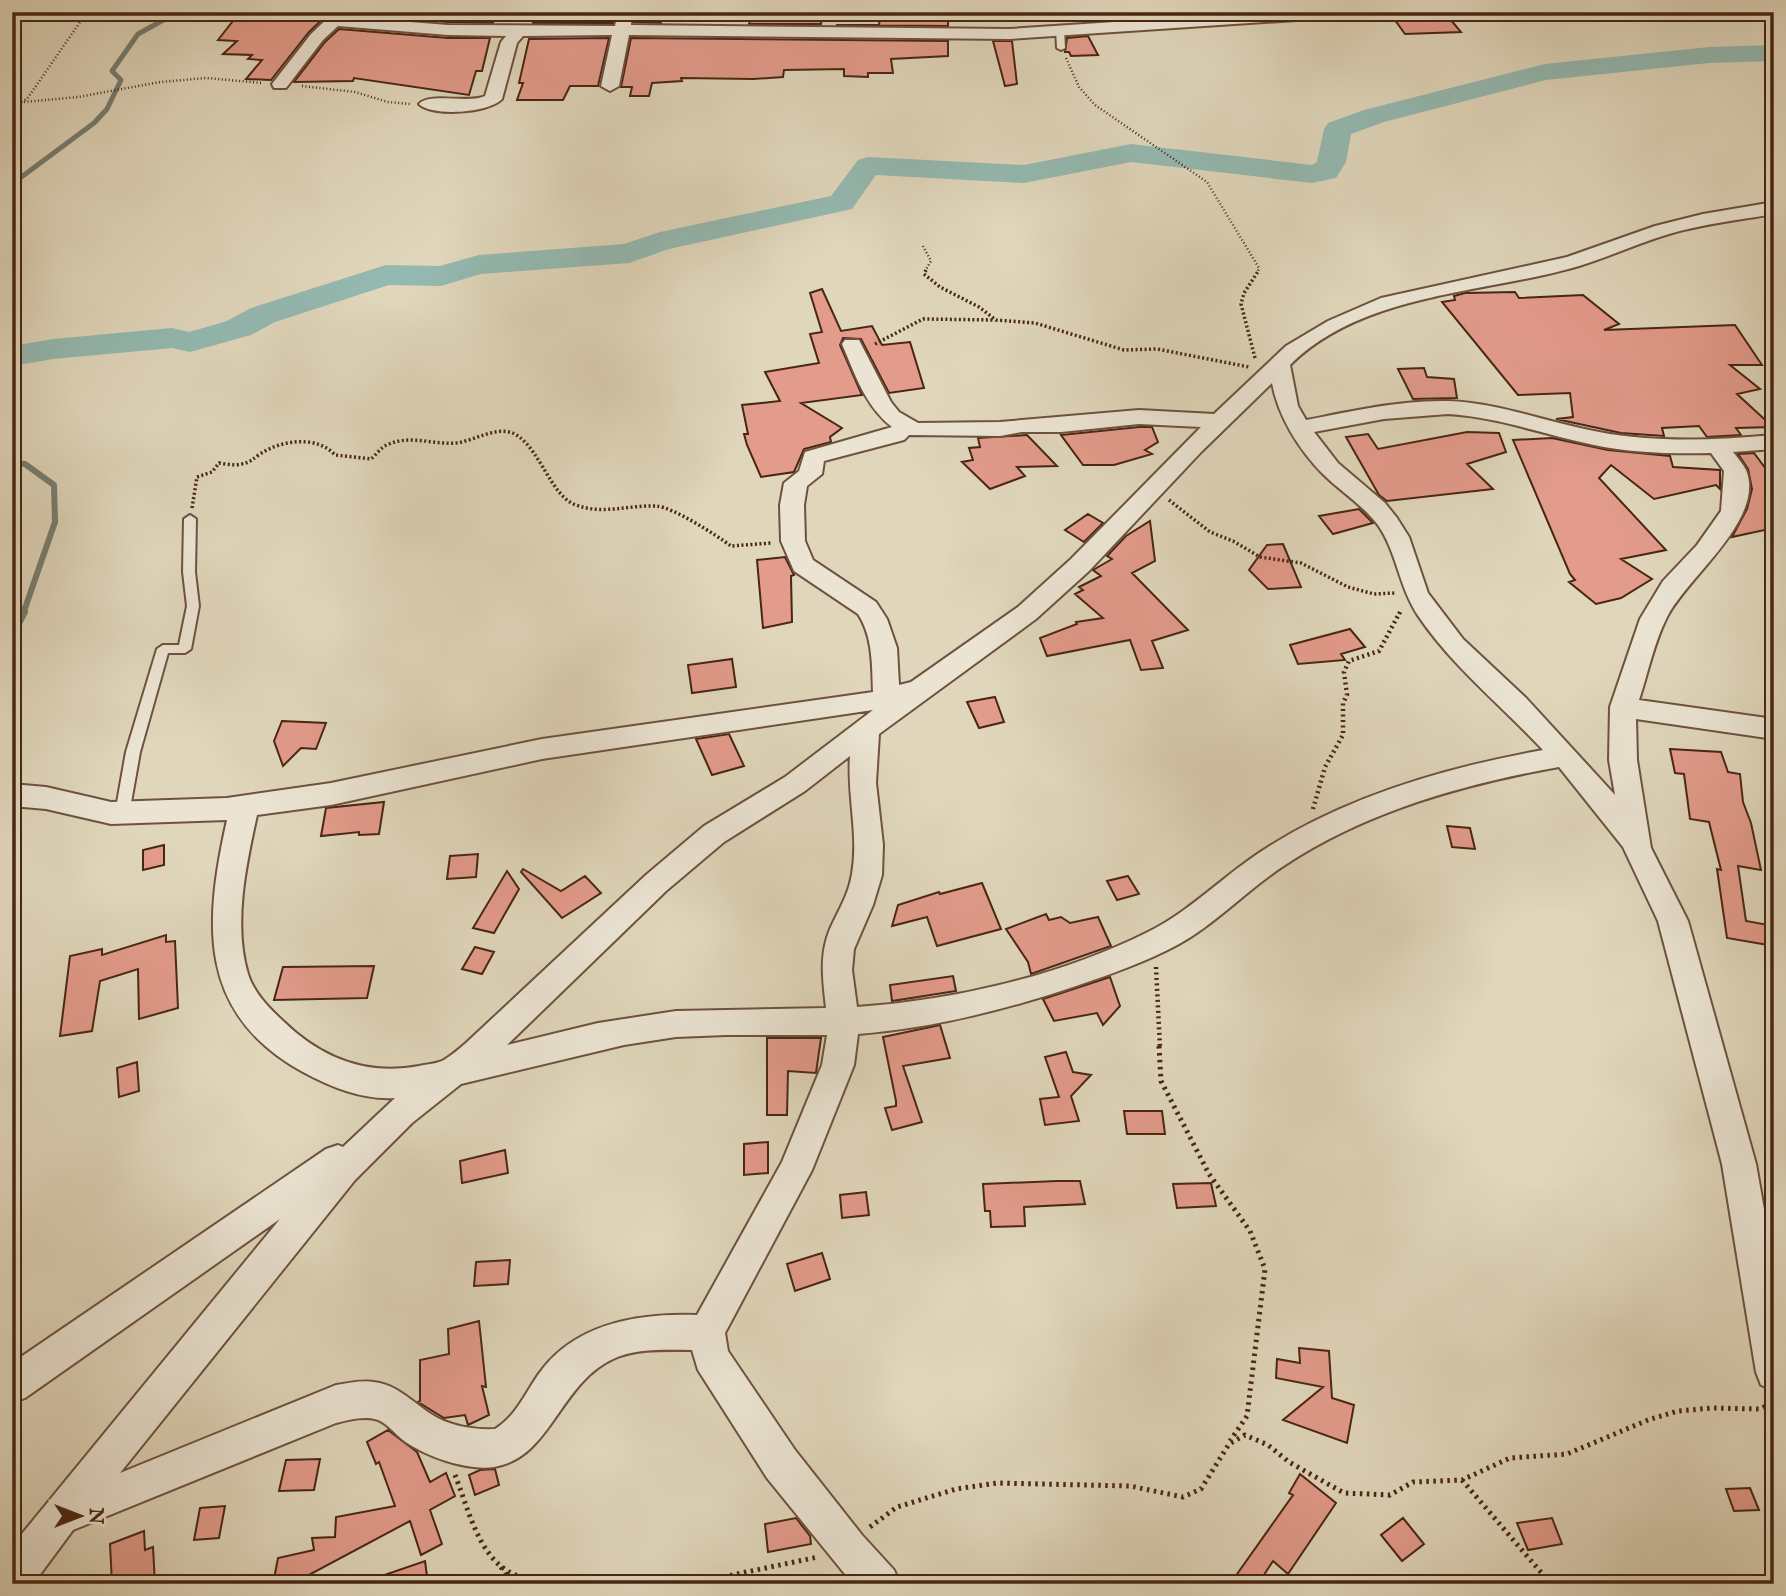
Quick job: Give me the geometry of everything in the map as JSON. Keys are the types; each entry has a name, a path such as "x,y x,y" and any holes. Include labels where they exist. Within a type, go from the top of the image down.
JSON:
{"street":[{"path":"1059,12 1060,29"},
{"path":"280,84 317,37 339,17 518,31 624,21 1009,34 1341,12"},
{"path":"610,86 624,21"},
{"path":"428,104 477,106 493,99 509,41 518,31"},
{"path":"12,1385 376,1135 453,1072 534,1000 656,883 714,834 795,784 921,688 1027,613 1080,565 1269,368 1313,337 1388,302 1572,262 1662,230 1703,220 1774,208"},
{"path":"857,354 888,414 905,427 924,431 992,429 1139,417 1221,421"},
{"path":"1269,368 1300,428 1330,468 1367,499 1389,523 1397,537 1414,586 1428,612 1454,646 1525,713 1565,757 1613,812 1637,848 1673,921 1735,1151 1755,1248 1774,1372"},
{"path":"1300,428 1388,412 1468,409 1528,420 1555,429 1621,443 1718,446 1774,442"},
{"path":"886,699 884,648 874,619 867,608 803,565 793,541 792,505 796,483 810,474 813,457 896,435 905,427"},
{"path":"1637,848 1623,760 1623,707 1653,619 1672,587 1706,551 1733,511 1735,471 1718,446"},
{"path":"12,795 46,798 91,810 122,814 202,812 331,794 542,749 886,699 921,688"},
{"path":"1623,707 1774,729"},
{"path":"866,731 862,783 869,845 864,885 839,949 837,970 843,1022 838,1065 794,1170 717,1308 707,1333 711,1357 781,1464 848,1549 880,1584"},
{"path":"244,807 229,879 232,974 249,1006 297,1052 326,1069 359,1081 386,1085 453,1072 584,1039 650,1027 715,1021 843,1022 912,1015 990,997 1114,959 1162,938 1199,917 1255,871 1338,823 1424,791 1486,772 1565,757"},
{"path":"12,1579 59,1517 343,1169 376,1135"},
{"path":"59,1517 336,1404 360,1399 382,1402 402,1412 417,1427 438,1437 478,1447 496,1448 511,1442 559,1379 581,1358 604,1344 627,1336 652,1333 707,1333"}],"lane":[{"path":"1060,29 1061,48"},
{"path":"122,814 133,752 163,649 185,649 193,606 190,519"}],"path":[{"path":"24,102 87,12"},
{"path":"1061,48 1079,87 1095,105 1207,182 1259,268 1258,277 1244,292 1241,300 1242,315 1269,368"},
{"path":"12,106 160,82 206,78 355,92 404,104 428,104"},
{"path":"923,246 931,261 924,274 934,284 988,312 996,320"},
{"path":"857,354 923,319 996,320 1035,323 1124,350 1157,349 1269,368"},
{"path":"190,519 197,477 212,472 219,463 239,465 252,461 261,453 298,440 328,447 335,455 371,459 386,445 400,442 435,439 456,443 503,431 516,434 525,442 538,456 563,496 575,505 613,511 658,506 709,530 731,546 793,541"},
{"path":"1154,487 1182,513 1210,532 1233,541 1260,557 1301,563 1335,582 1374,594 1394,593 1414,586"},
{"path":"1305,840 1318,784 1343,735 1343,703 1347,695 1344,672 1349,661 1379,651 1414,586"},
{"path":"654,1584 694,1583 848,1549 883,1516 897,1507 957,1489 997,1483 1130,1486 1183,1497 1201,1489 1247,1416 1265,1269 1250,1231 1209,1174 1161,1081 1154,975 1162,938"},
{"path":"1229,1444 1245,1435 1268,1445 1289,1462 1344,1493 1390,1495 1413,1482 1462,1480 1510,1458 1567,1454 1648,1420 1678,1412 1712,1408 1760,1409 1774,1402"},
{"path":"452,1468 487,1548 512,1584"},
{"path":"1462,1480 1484,1504 1526,1562 1550,1584"},
{"path":"501,1566 526,1579 547,1584"}],"building":[{"path":"240,12 330,12 309,32 271,80 246,79 262,60 248,59 252,55 223,54 237,41 218,40"},
{"path":"354,12 420,18 424,14 462,18 465,12 496,12 493,23 353,15"},
{"path":"536,12 615,12 613,23 533,23"},
{"path":"635,12 661,12 661,23 634,22"},
{"path":"781,12 823,12 821,24 749,24 750,20 775,20"},
{"path":"1445,13 1461,32 1405,34 1392,16"},
{"path":"948,15 948,26 836,25 879,25 880,18"},
{"path":"339,29 448,38 490,38 482,71 476,71 469,95 354,78 353,81 294,82 325,42"},
{"path":"1088,36 1098,55 1071,56 1069,52 1065,52 1067,38"},
{"path":"609,38 598,86 570,86 563,100 517,100 523,83 519,83 529,39"},
{"path":"631,38 948,41 948,56 891,59 893,73 868,73 868,77 844,76 844,69 784,70 783,77 753,79 681,78 682,81 652,83 649,96 630,96 632,87 621,87"},
{"path":"993,41 1012,41 1017,84 1005,86"},
{"path":"822,289 841,331 872,326 882,345 910,342 924,388 889,393 861,339 843,338 840,345 862,395 801,403 842,428 830,437 831,442 804,449 794,472 761,477 744,434 748,434 742,405 780,401 765,372 819,363 810,334 822,332 810,293"},
{"path":"1515,292 1519,298 1583,295 1619,324 1604,330 1735,325 1762,365 1730,365 1760,389 1737,394 1773,427 1736,428 1741,435 1707,437 1699,426 1662,428 1664,436 1621,433 1556,419 1573,417 1570,393 1518,395 1442,302 1455,300 1454,296 1465,293"},
{"path":"1424,368 1427,377 1454,379 1457,398 1413,399 1398,369"},
{"path":"1152,427 1158,442 1145,450 1152,454 1114,465 1083,465 1061,435"},
{"path":"1467,432 1499,433 1506,452 1467,464 1493,489 1387,501 1379,495 1346,437 1368,434 1378,449"},
{"path":"1027,435 1057,466 1017,467 1025,476 990,489 962,462 973,460 969,448 980,447 978,438"},
{"path":"1552,438 1608,450 1670,456 1673,467 1720,470 1720,489 1716,485 1654,499 1611,465 1599,478 1666,550 1621,559 1652,579 1621,598 1596,604 1569,582 1575,580 1570,574 1513,440"},
{"path":"1754,453 1766,469 1774,466 1774,528 1732,537 1747,509 1752,489 1748,469 1738,454"},
{"path":"1359,509 1373,523 1333,534 1319,516"},
{"path":"1088,514 1103,523 1084,542 1065,530"},
{"path":"1150,521 1155,561 1132,573 1188,630 1152,641 1163,668 1141,670 1130,640 1047,656 1040,638 1077,624 1076,622 1103,618 1075,594 1083,590 1079,587 1101,576 1093,570 1112,559 1107,556 1126,536"},
{"path":"1283,544 1301,587 1268,589 1249,570 1267,545"},
{"path":"785,557 794,575 791,576 792,622 763,628 757,560"},
{"path":"1350,629 1365,647 1341,654 1345,660 1298,664 1290,645"},
{"path":"732,659 736,687 692,693 688,665"},
{"path":"995,697 1004,722 979,728 967,702"},
{"path":"282,721 326,723 316,749 301,748 283,766 274,741"},
{"path":"729,734 744,766 712,775 696,739"},
{"path":"1670,749 1721,752 1728,772 1740,774 1743,802 1751,823 1761,870 1738,866 1746,921 1774,926 1774,946 1727,938 1717,869 1721,870 1709,822 1690,819 1684,774 1675,773"},
{"path":"384,802 379,834 359,835 359,832 321,836 326,808"},
{"path":"1447,826 1470,828 1475,849 1452,847"},
{"path":"164,845 164,865 143,870 143,850"},
{"path":"478,854 476,877 447,879 450,856"},
{"path":"523,869 561,891 585,876 601,893 562,918 521,872"},
{"path":"507,871 519,889 494,933 473,928"},
{"path":"1128,876 1139,894 1117,900 1107,881"},
{"path":"982,883 1001,929 937,946 927,917 892,926 898,905 939,892 940,894"},
{"path":"1046,914 1049,920 1061,917 1070,923 1098,917 1111,946 1031,974 1028,962 1006,929"},
{"path":"166,935 166,942 175,941 178,1008 139,1019 138,969 100,981 92,1031 60,1036 70,956 102,949 102,955"},
{"path":"475,947 494,952 482,974 462,969"},
{"path":"374,966 367,998 274,1000 283,967"},
{"path":"953,976 956,991 892,1001 890,985"},
{"path":"1110,977 1120,1006 1103,1025 1097,1013 1054,1021 1043,999"},
{"path":"940,1025 950,1058 903,1066 922,1122 892,1130 885,1108 896,1106 896,1101 883,1037"},
{"path":"767,1038 821,1038 816,1073 788,1071 787,1115 767,1115"},
{"path":"1066,1052 1073,1072 1091,1075 1071,1096 1079,1121 1045,1125 1040,1099 1059,1097 1045,1057"},
{"path":"137,1062 139,1091 119,1097 117,1068"},
{"path":"1124,1111 1162,1111 1165,1134 1127,1134"},
{"path":"768,1142 768,1173 744,1175 744,1144"},
{"path":"505,1150 508,1173 462,1183 460,1161"},
{"path":"1080,1181 1085,1204 1024,1207 1025,1226 991,1227 990,1211 985,1211 983,1184"},
{"path":"1211,1183 1216,1206 1177,1208 1173,1184"},
{"path":"866,1192 869,1215 842,1218 840,1195"},
{"path":"822,1253 830,1279 795,1291 787,1264"},
{"path":"510,1260 508,1284 474,1286 476,1262"},
{"path":"479,1321 486,1387 482,1386 489,1415 468,1425 465,1415 444,1418 418,1402 420,1360 449,1354 448,1329"},
{"path":"1299,1348 1329,1351 1332,1398 1354,1405 1347,1443 1283,1420 1323,1387 1276,1378 1277,1359 1300,1363"},
{"path":"388,1430 417,1452 430,1482 446,1473 455,1496 430,1510 442,1544 421,1555 410,1521 292,1584 273,1584 278,1558 314,1550 312,1538 335,1537 336,1517 395,1506 379,1462 376,1464 367,1442"},
{"path":"320,1459 314,1490 279,1491 286,1460"},
{"path":"495,1469 499,1485 475,1495 469,1475 480,1470"},
{"path":"1300,1474 1336,1503 1288,1574 1273,1561 1258,1584 1230,1584 1293,1495 1289,1493"},
{"path":"1750,1488 1759,1510 1734,1511 1726,1489"},
{"path":"225,1506 219,1538 194,1540 200,1508"},
{"path":"796,1518 810,1536 811,1544 768,1552 765,1524"},
{"path":"1403,1518 1424,1544 1402,1561 1381,1535"},
{"path":"1552,1518 1562,1544 1528,1550 1517,1523"},
{"path":"144,1531 145,1550 153,1547 155,1584 112,1584 110,1544"},
{"path":"425,1561 428,1584 370,1584 370,1580"}],"waterway":[{"path":"12,184 94,123 107,109 121,80 112,71 138,34 178,12"},
{"path":"12,356 53,349 172,338 190,342 239,328 263,315 386,275 441,276 479,265 629,253 660,241 841,203 868,166 1024,174 1131,153 1312,174 1325,172 1329,167 1338,129 1374,116 1545,72 1709,55 1774,53"},
{"path":"12,463 25,464 54,485 55,522 23,614"},
{"path":"12,635 23,614"}]}
